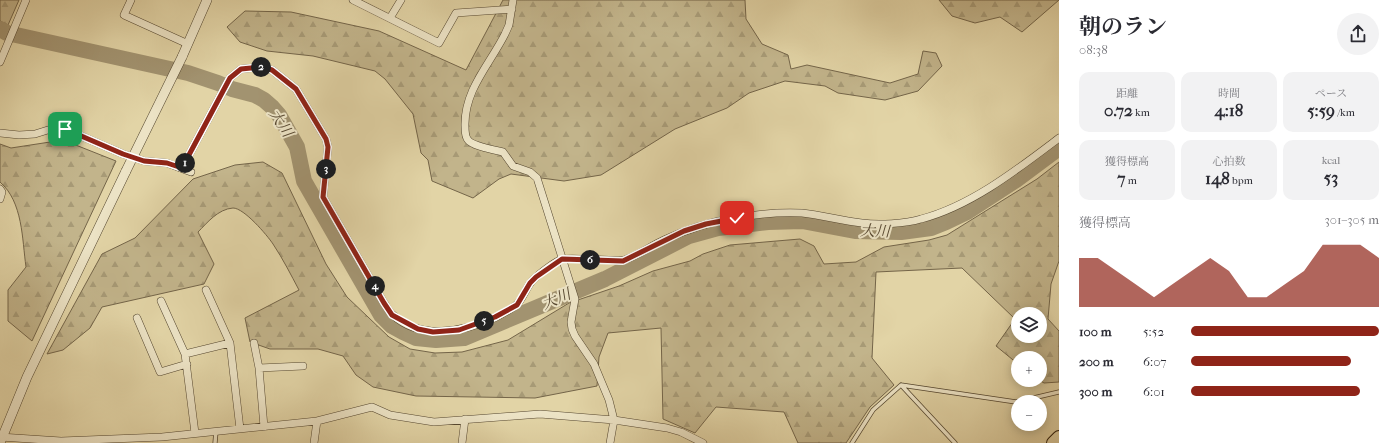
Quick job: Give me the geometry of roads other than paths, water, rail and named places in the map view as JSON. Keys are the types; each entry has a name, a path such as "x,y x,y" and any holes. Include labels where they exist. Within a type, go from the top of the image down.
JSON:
{"main road":[{"path":"1053,443 1059,437"}],"street":[{"path":"0,62 26,0"},
{"path":"131,0 124,15 188,44"},
{"path":"208,0 182,57 27,376 1,439 61,441 162,440 195,433 317,421 372,407 390,415 434,422 540,414 614,420 668,428 682,432 703,443"},
{"path":"353,0 439,43 456,13 512,9"},
{"path":"390,18 401,0"},
{"path":"513,0 509,25 505,34 472,92 464,119 465,131 467,140 470,143 503,152 513,166 535,175 537,178 575,297 571,322 572,329 594,364 609,400 614,420 610,443"},
{"path":"182,168 230,78 241,69 262,67 272,70 296,89 326,139 328,147 323,197 384,303 392,315 418,329 433,332 459,330 478,324 517,305 530,283 562,259 623,261 662,240 691,228 706,224 764,214 802,213 863,223 892,223 919,220 941,213 993,186 1023,166 1059,138"},
{"path":"0,133 19,135 35,134 51,129 65,129 123,154 144,161 167,163 191,172"},
{"path":"0,188 2,192 0,198"},
{"path":"206,290 230,343 240,429"},
{"path":"161,301 185,354 195,433"},
{"path":"137,318 160,372 187,364"},
{"path":"185,354 230,343"},
{"path":"254,343 259,368 264,427"},
{"path":"259,368 303,366"},
{"path":"462,443 465,419"},
{"path":"314,443 317,421"}],"lane":[{"path":"901,385 1016,402 1059,392"},
{"path":"852,443 873,410 901,385"},
{"path":"901,385 955,443"},
{"path":"215,443 216,431"}],"waterway":[{"name":"大川","path":"0,29 7,33 188,73 232,89 255,95 264,100 279,115 297,147 304,181 381,315 392,326 416,338 436,340 464,338 605,279 689,236 718,228 768,222 802,221 855,231 901,232 931,228 967,212 1016,180 1059,148"}]}
